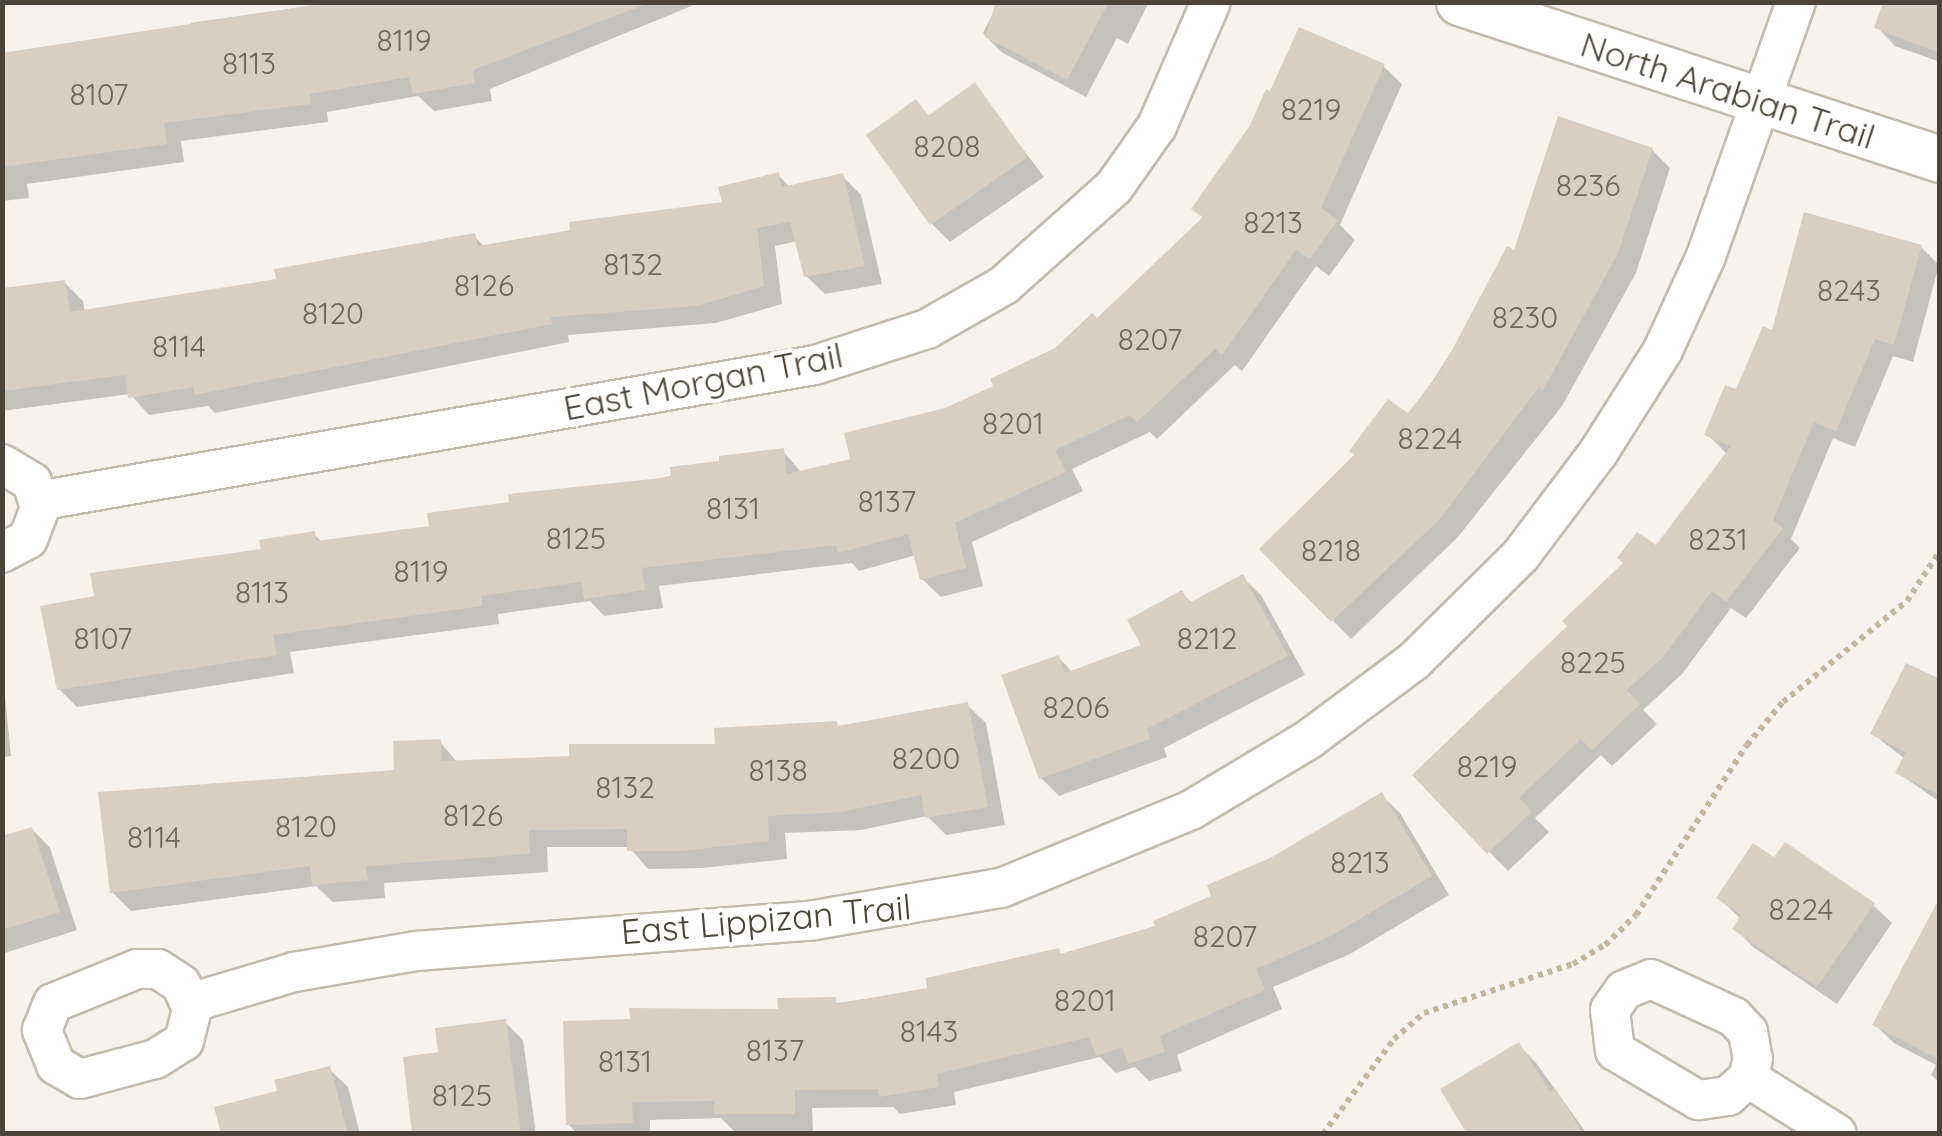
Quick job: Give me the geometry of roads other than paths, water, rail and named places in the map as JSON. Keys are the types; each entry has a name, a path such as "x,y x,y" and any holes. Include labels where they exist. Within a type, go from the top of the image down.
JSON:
{"street":[{"name":"East Morgan Trail","path":"38,501 814,364 927,329 1004,285 1114,187 1157,126 1211,2"},
{"name":"North Arabian Trail","path":"1460,2 1940,159"},
{"name":"East Lippizan Trail","path":"190,1002 294,972 416,951 902,910 1001,888 1191,810 1308,740 1414,661 1521,555 1598,453 1663,350 1706,256 1796,2"},
{"path":"2,464 22,472 38,501 28,539 2,552"},
{"path":"1748,1078 1837,1134"}]}
